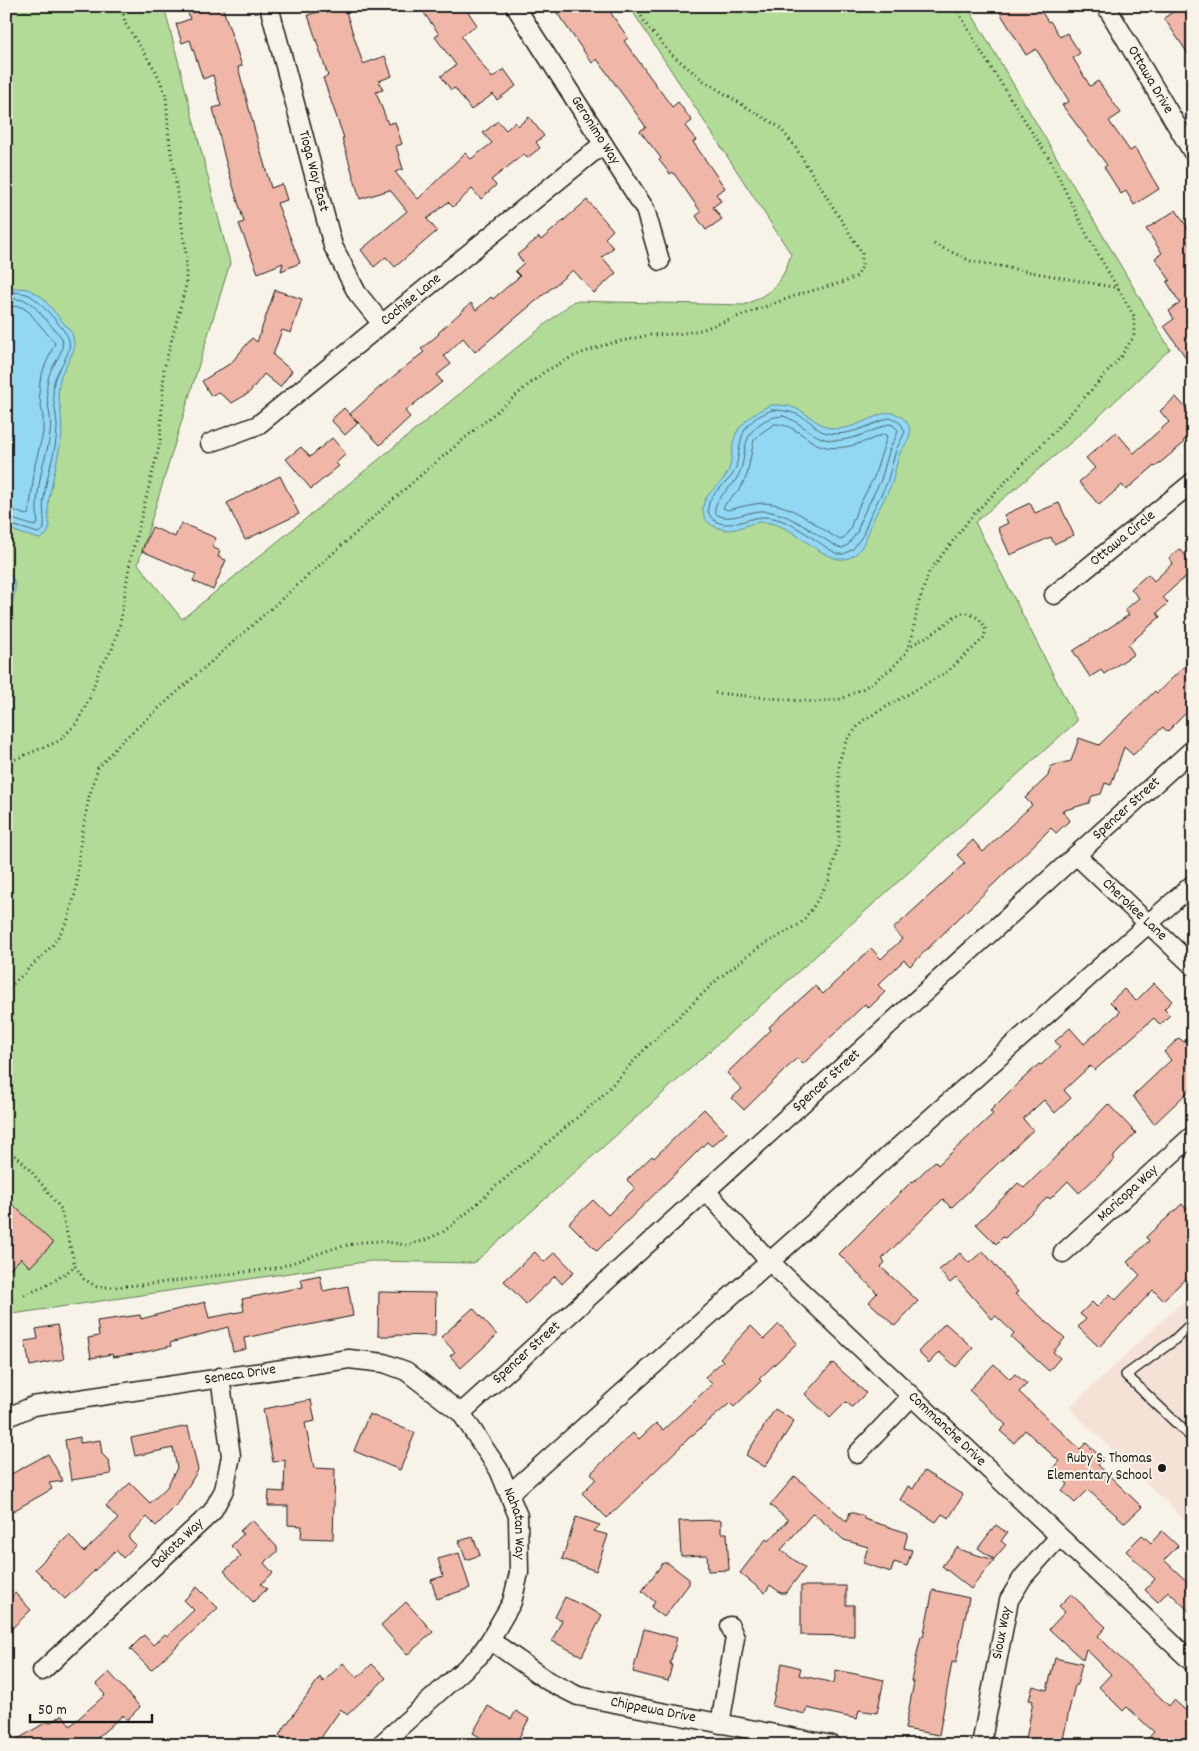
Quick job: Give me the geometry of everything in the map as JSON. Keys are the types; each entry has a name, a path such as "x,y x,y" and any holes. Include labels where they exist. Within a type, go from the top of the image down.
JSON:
{"street":[{"name":"Tioga Way East","path":"269,6 333,246 357,293 382,324"},
{"name":"Geronimo Way","path":"515,6 645,209 660,261"},
{"name":"Ottawa Drive","path":"1106,6 1193,153"},
{"name":"Cochise Lane","path":"210,442 258,425 603,144"},
{"name":"Ottawa Circle","path":"1054,595 1193,482"},
{"name":"Spencer Street","path":"462,1413 1193,749"},
{"name":"Cherokee Lane","path":"1076,854 1193,966"},
{"path":"509,1494 1193,884"},
{"name":"Maricopa Way","path":"1063,1253 1193,1135"},
{"name":"Commanche Drive","path":"706,1191 769,1261 1193,1663"},
{"name":"Seneca Drive","path":"6,1418 33,1406 350,1359 384,1363 406,1372 462,1413"},
{"name":"Dakota Way","path":"42,1670 212,1512 224,1490 230,1456 220,1377"},
{"path":"857,1454 911,1397"},
{"name":"Nahatan Way","path":"380,1745 479,1656 512,1602 519,1573 518,1516 499,1470 462,1413"},
{"name":"Sioux Way","path":"981,1745 1009,1600 1023,1577 1059,1537"},
{"path":"720,1724 736,1638 730,1626"},
{"name":"Chippewa Drive","path":"490,1640 548,1681 578,1696 832,1745"}],"lane":[{"path":"1193,1322 1173,1341 1126,1375 1193,1440"}],"path":[{"path":"6,763 59,741 76,724 89,700 99,670 112,648 120,624 130,561 160,443 164,369 186,285 186,253 169,139 166,96 157,73 125,23 122,6"},
{"path":"6,991 52,946 67,923 76,890 80,846 89,797 98,768 121,742 422,474 544,372 574,356 604,346 649,335 678,334 701,330 800,294 847,282 857,276 862,267 862,254 794,145 779,127 704,81 671,54 645,22 636,6"},
{"path":"715,693 815,702 841,699 864,688 891,669 906,654 912,636 918,605 929,572 972,516 1050,436 1113,366 1134,336 1134,316 1088,237 1050,160 983,55 955,6"},
{"path":"934,244 971,262 1118,288"},
{"path":"6,1150 21,1160 61,1209 75,1266 84,1279 97,1287 113,1288 276,1268 335,1248 362,1242 381,1241 406,1245 423,1241 443,1232 599,1099 644,1050 719,978 758,948 800,924 812,910 829,880 839,842 839,762 846,740 862,721 948,670 982,639 986,631 983,623 973,615 964,612 954,616 935,632 908,647"},
{"path":"24,1294 43,1288 75,1266"}],"shaded area":[{"name":"Ruby S. Thomas Elementary School","path":"1193,1292 1193,1528 1069,1408"}],"green space":[{"path":"6,6 164,6 230,263 138,564 182,619 574,301 744,305 769,292 780,280 791,254 629,6 967,6 1170,349 1075,439 975,522 1077,721 474,1263 371,1261 6,1315"}],"water":[{"path":"6,287 28,289 42,297 72,333 74,342 74,350 61,375 59,384 58,393 62,436 49,498 48,514 50,526 47,534 40,539 6,527"},
{"path":"771,405 794,408 826,427 837,429 887,413 895,414 906,421 910,433 897,460 892,483 864,542 852,557 846,559 835,558 774,524 759,522 727,530 711,525 705,518 703,506 705,500 728,472 735,435 753,415"},
{"path":"6,570 14,581 15,593 6,617"},
{"path":"6,684 13,725 10,740 6,747"}],"building":[{"path":"186,6 222,6 242,66 238,67 271,188 282,184 287,200 277,203 300,263 281,271 283,263 258,273 239,224 244,222 225,159 213,108 221,106 213,75 203,79 190,40 182,43 176,24 190,19"},
{"path":"326,6 344,6 363,64 385,56 392,76 379,81 383,90 376,92 388,124 395,122 402,144 396,146 403,169 395,172 418,199 465,153 471,159 492,143 483,133 498,121 506,130 515,122 518,126 529,117 544,136 536,142 540,148 527,158 524,154 491,180 496,185 481,199 472,189 453,207 448,202 427,219 437,231 395,267 386,257 374,267 361,250 407,211 390,190 360,199 342,138 344,138 323,78 328,76 308,15 327,9"},
{"path":"433,6 464,6 477,25 461,36 492,78 504,69 516,86 497,100 493,94 471,110 455,88 451,90 441,76 456,65 435,37 439,34 424,13"},
{"path":"567,6 606,6 628,38 624,41 672,107 678,102 692,121 685,126 696,140 693,142 725,188 716,194 721,201 713,207 722,219 706,230 696,216 701,212 673,172 670,174 659,160 661,158 640,131 646,127 597,59 592,63 557,13"},
{"path":"996,6 1038,6 1060,37 1067,33 1080,53 1073,58 1090,86 1098,81 1121,113 1109,121 1130,151 1135,148 1159,189 1134,205 1126,191 1121,194 1104,167 1107,165 1062,105 1069,101 1036,49 1026,55"},
{"path":"1182,6 1193,6 1193,61 1164,18"},
{"path":"587,200 613,230 605,238 613,248 602,257 616,273 594,293 573,270 475,352 463,338 444,356 451,364 437,375 442,382 405,411 410,417 380,445 350,414 424,352 421,349 471,303 476,310 491,297 493,299 520,276 515,271 524,263 517,255 539,237 541,240"},
{"path":"1176,210 1193,236 1187,241 1193,250 1193,368 1164,326 1174,319 1169,311 1180,303 1167,282 1170,280 1155,258 1162,253 1146,229"},
{"path":"275,290 302,299 291,333 282,330 273,355 292,371 280,387 264,374 249,393 232,403 218,392 211,396 202,381 231,363 252,338 257,342"},
{"path":"1176,397 1193,416 1193,433 1183,441 1184,443 1126,490 1122,485 1099,505 1079,482 1095,468 1086,458 1116,432 1134,453 1169,422 1160,411"},
{"path":"344,408 358,423 345,435 331,420"},
{"path":"332,438 346,454 336,463 339,466 311,489 286,459 301,447 310,457"},
{"path":"280,476 299,514 245,540 227,503"},
{"path":"1030,503 1035,513 1059,503 1074,535 1054,544 1051,537 1010,555 998,528 1008,523 1004,515"},
{"path":"181,523 216,538 212,547 220,551 218,557 226,560 213,590 193,581 196,574 142,551 152,527 175,537"},
{"path":"1180,549 1193,564 1193,586 1185,577 1163,597 1168,603 1157,613 1160,617 1128,645 1134,654 1104,674 1101,670 1090,677 1073,651 1129,615 1125,610 1139,598 1131,589 1148,574 1154,581 1173,563 1169,558"},
{"path":"1193,658 1193,719 1186,713 1167,732 1163,727 1133,755 1124,747 1111,785 1105,783 1101,794 1092,796 1089,803 1062,811 1070,820 1056,833 1051,828 910,966 904,960 878,985 885,992 869,1008 865,1004 803,1064 797,1058 744,1110 732,1098 742,1089 727,1073 771,1030 769,1027 815,986 823,994 871,948 881,959 902,939 893,929 965,863 957,855 973,840 983,852 1032,805 1025,798 1048,776 1051,766 1071,761 1079,738 1099,745 1155,691 1157,693"},
{"path":"1154,983 1172,1001 1164,1009 1170,1015 1160,1025 1154,1018 1095,1070 1090,1066 1064,1090 1071,1098 1055,1113 1044,1100 1023,1119 1033,1130 951,1208 943,1199 882,1259 885,1262 881,1267 918,1301 895,1326 869,1302 877,1293 839,1254 912,1181 935,1161 938,1165 993,1114 990,1111 1012,1089 1060,1047 1055,1041 1070,1028 1084,1044 1120,1012 1110,1002 1124,989 1136,1001"},
{"path":"1193,1033 1193,1087 1154,1124 1133,1096 1171,1060 1164,1052 1179,1038 1184,1042"},
{"path":"1108,1104 1136,1133 1113,1157 1115,1159 1079,1193 1068,1181 1050,1199 1048,1197 1005,1238 1003,1237 996,1244 976,1224 1018,1183 1024,1188"},
{"path":"704,1109 727,1133 712,1146 707,1142 597,1251 569,1223 593,1200 608,1215 635,1188 627,1180 652,1156 654,1158"},
{"path":"6,1198 53,1243 30,1267 21,1258 6,1273"},
{"path":"1193,1202 1193,1272 1163,1300 1153,1290 1099,1347 1078,1327 1086,1319 1080,1314 1092,1302 1097,1307 1110,1294 1116,1300 1140,1275 1127,1262 1149,1241 1146,1237 1182,1204 1186,1209"},
{"path":"983,1251 1018,1292 1015,1294 1065,1338 1053,1352 1060,1358 1049,1371 1011,1337 1014,1333 996,1316 992,1319 956,1278 950,1283 939,1270 960,1253 969,1263"},
{"path":"535,1252 544,1262 555,1252 574,1272 562,1284 555,1276 526,1304 504,1281"},
{"path":"320,1275 323,1291 348,1286 353,1316 244,1338 246,1349 233,1352 228,1327 170,1343 171,1346 141,1353 113,1357 112,1354 91,1358 88,1338 99,1336 97,1321 140,1315 141,1319 205,1302 209,1318 244,1311 242,1299 303,1287 301,1279"},
{"path":"379,1292 436,1293 435,1336 378,1336"},
{"path":"473,1308 497,1335 461,1368 450,1356 455,1352 441,1337"},
{"path":"945,1323 973,1348 956,1367 939,1352 929,1363 918,1352"},
{"path":"779,1324 797,1343 759,1379 761,1381 734,1407 730,1403 689,1438 607,1518 582,1493 596,1479 591,1473 633,1433 639,1439 656,1423 663,1430 712,1384 705,1377 723,1361 720,1358 751,1326 764,1339"},
{"path":"57,1325 64,1359 30,1366 25,1341 38,1339 36,1329"},
{"path":"833,1363 866,1393 852,1407 846,1402 830,1418 805,1394"},
{"path":"994,1364 1010,1379 1015,1374 1027,1384 1019,1392 1080,1449 1086,1443 1103,1459 1098,1465 1142,1507 1125,1523 1088,1490 1075,1503 1062,1491 1068,1484 1052,1469 1059,1461 1025,1430 1014,1443 1000,1431 1006,1425 969,1390"},
{"path":"311,1400 315,1421 305,1423 314,1468 335,1469 333,1539 301,1538 302,1526 288,1525 288,1506 268,1506 269,1491 284,1492 285,1460 273,1462 263,1409"},
{"path":"775,1409 794,1421 765,1467 746,1455"},
{"path":"369,1414 415,1433 400,1470 354,1451"},
{"path":"188,1426 198,1470 177,1505 156,1526 147,1517 128,1537 136,1545 123,1558 116,1550 65,1599 35,1569 69,1535 84,1552 118,1519 106,1506 130,1483 150,1503 167,1487 177,1468 173,1448 135,1456 131,1438"},
{"path":"80,1437 80,1443 100,1440 102,1454 109,1461 111,1474 71,1480 65,1440"},
{"path":"48,1454 63,1481 49,1483 52,1489 6,1515 6,1477"},
{"path":"924,1471 963,1495 949,1518 942,1514 936,1522 900,1500 908,1486 913,1489"},
{"path":"795,1476 847,1522 850,1512 864,1516 864,1519 908,1533 904,1548 912,1550 907,1566 894,1562 891,1572 863,1563 868,1547 844,1540 813,1513 781,1550 805,1568 786,1593 781,1593 770,1585 765,1593 740,1573 766,1539 769,1541 788,1520 770,1505"},
{"path":"576,1517 600,1525 594,1531 608,1535 596,1571 562,1559"},
{"path":"252,1520 277,1547 277,1552 264,1563 273,1573 261,1584 267,1589 253,1602 224,1571 241,1556 231,1546 243,1534 240,1531"},
{"path":"721,1520 721,1533 727,1533 729,1570 708,1571 707,1555 681,1556 679,1521"},
{"path":"996,1525 1007,1533 1001,1541 1006,1545 994,1559 978,1548"},
{"path":"1162,1531 1178,1546 1164,1560 1193,1587 1193,1615 1168,1591 1158,1602 1145,1590 1155,1579 1126,1551 1142,1535 1151,1543"},
{"path":"473,1537 480,1555 466,1560 459,1541"},
{"path":"957,1547 961,1550 994,1560 971,1589 942,1566"},
{"path":"459,1553 470,1588 437,1599 431,1580 443,1576 438,1559"},
{"path":"663,1563 668,1563 689,1579 689,1584 664,1617 651,1607 655,1602 642,1591"},
{"path":"801,1586 846,1586 846,1605 854,1605 854,1636 801,1635"},
{"path":"197,1587 218,1608 151,1670 130,1649 144,1635 153,1645 165,1634 167,1636 194,1610 184,1600"},
{"path":"933,1590 969,1598 956,1663 952,1662 939,1735 905,1729 914,1682 911,1681"},
{"path":"15,1593 31,1610 6,1634 6,1602"},
{"path":"1071,1594 1106,1627 1098,1636 1169,1706 1174,1700 1193,1717 1193,1733 1181,1745 1142,1745 1154,1732 1127,1707 1123,1711 1099,1687 1111,1674 1086,1649 1083,1660 1049,1629 1065,1612 1059,1606"},
{"path":"565,1597 602,1615 582,1656 552,1641 562,1620 555,1617"},
{"path":"406,1602 433,1632 407,1655 381,1625"},
{"path":"644,1629 677,1638 670,1664 672,1665 668,1681 633,1672"},
{"path":"1055,1658 1082,1664 1077,1685 1075,1685 1062,1745 1025,1745 1033,1701 1029,1700 1033,1686 1047,1690"},
{"path":"343,1663 357,1678 372,1664 386,1678 347,1715 341,1709 316,1745 293,1745 279,1735 320,1677 323,1682"},
{"path":"782,1663 801,1668 799,1675 834,1683 836,1670 884,1680 877,1713 859,1710 857,1719 807,1708 805,1714 772,1706"},
{"path":"109,1672 140,1707 127,1720 123,1715 89,1745 8,1745 48,1721 49,1723 63,1715 70,1726 105,1695 96,1684"},
{"path":"488,1706 511,1719 516,1711 529,1719 515,1745 493,1745 473,1733"}],"place":[{"name":"Ruby S. Thomas Elementary School","path":"1162,1468"}]}
